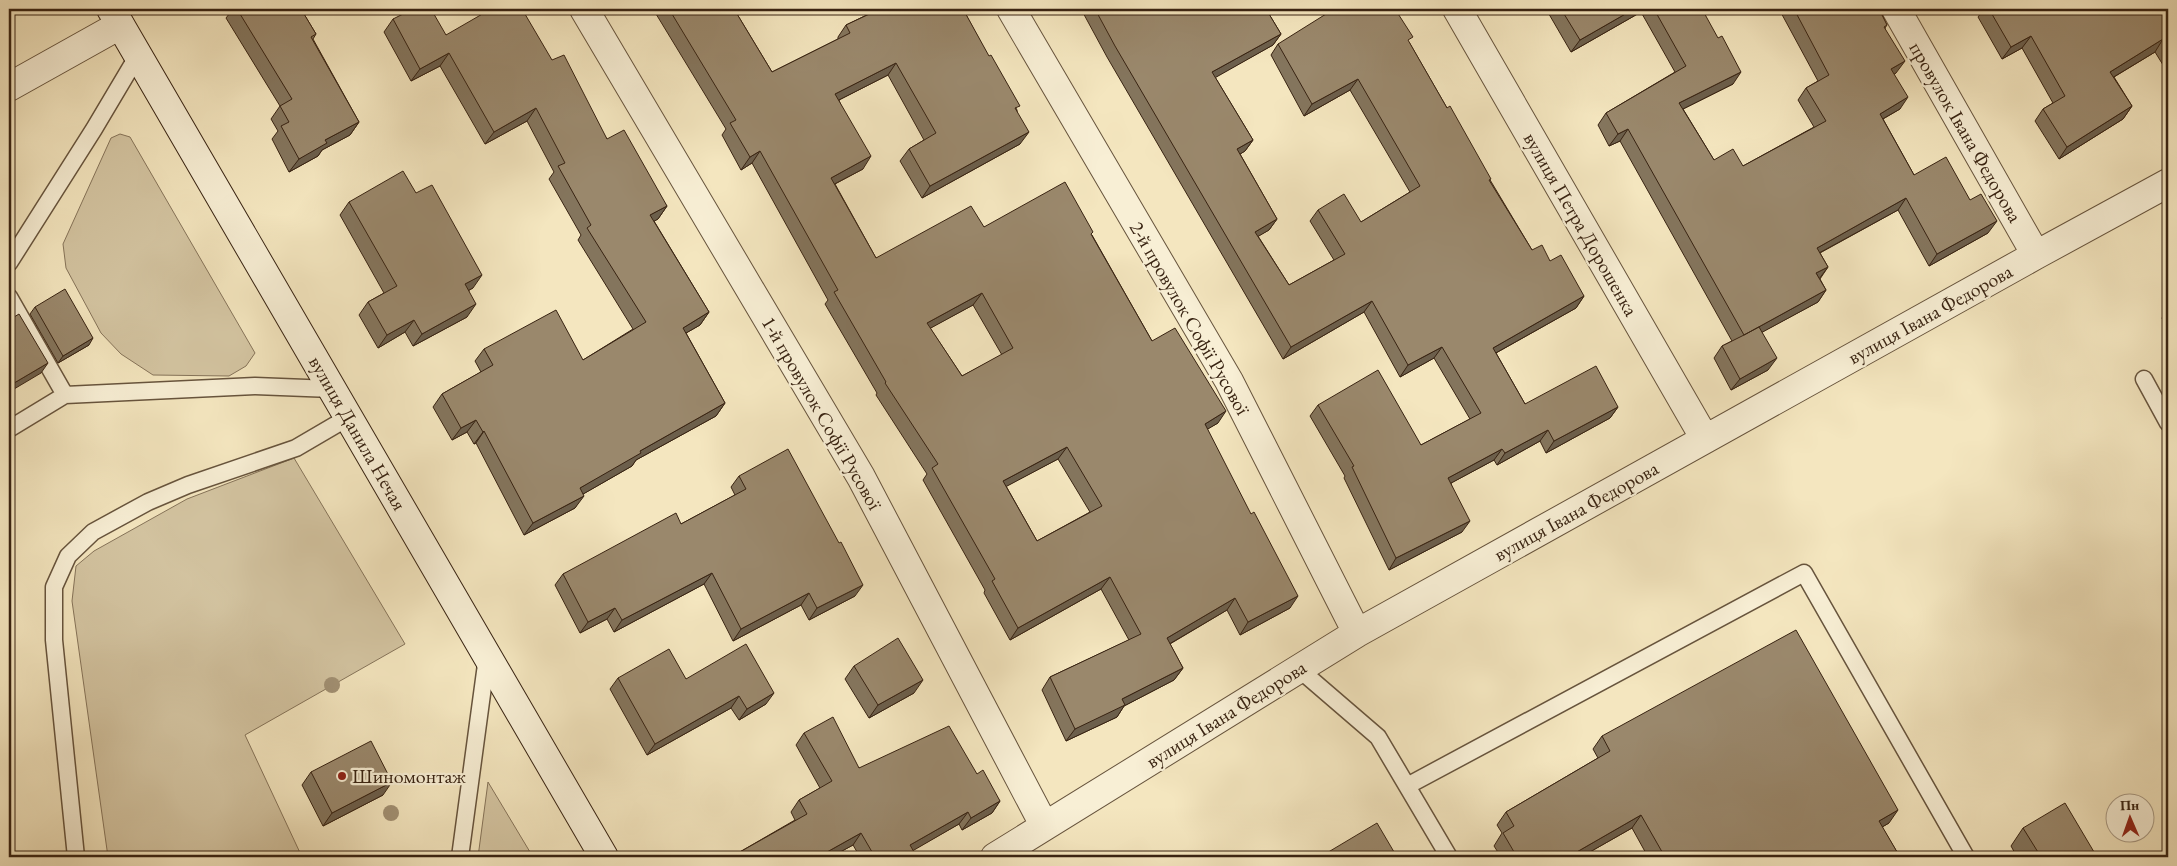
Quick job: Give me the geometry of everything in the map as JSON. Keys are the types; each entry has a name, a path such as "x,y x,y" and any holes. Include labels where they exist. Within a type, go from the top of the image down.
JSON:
{"street":[{"name":"1-й провулок Софії Русової","path":"584,9 861,477 1044,825"},
{"name":"2-й провулок Софії Русової","path":"1011,9 1228,382 1357,633"},
{"name":"вулиця Петра Дорошенка","path":"1457,9 1705,439"},
{"name":"провулок Івана Федорова","path":"1896,9 2036,255"},
{"name":"вулиця Данила Нечая","path":"116,17 604,857"},
{"path":"9,88 116,17"},
{"name":"вулиця Івана Федорова","path":"995,857 1357,633 2168,183"}],"lane":[{"path":"9,263 94,129 138,55"},
{"path":"9,297 65,395"},
{"path":"2144,379 2168,423"},
{"path":"9,428 65,395 255,386 332,389"},
{"path":"76,857 54,640 54,586 68,556 93,532 148,502 188,485 296,448 349,417"},
{"path":"1407,786 1804,573 1966,857"},
{"path":"460,857 487,655"},
{"path":"1299,669 1378,737 1449,857"}],"shaded area":[{"path":"120,134 130,137 255,353 246,366 229,376 153,375 121,354 101,333 66,268 63,244 111,138"},
{"path":"294,458 405,644 245,735 302,857 108,857 72,601 76,566 94,551 187,499"},
{"path":"488,782 533,857 478,857"}],"building":[{"path":"237,9 301,9 316,34 311,37 359,122 325,140 327,143 299,159 281,126 289,122 280,106 292,99"},
{"path":"413,9 431,9 446,35 491,9 522,9 552,60 564,55 607,139 624,130 667,206 650,215 709,312 683,328 725,403 640,451 641,453 580,488 584,496 533,523 484,431 476,420 461,428 442,394 493,365 484,349 556,310 583,360 646,322 587,228 591,225 558,166 565,163 536,108 494,132 449,53 420,69 393,19"},
{"path":"669,9 734,9 772,72 850,33 846,25 880,9 963,9 1020,106 1015,108 1029,132 930,186 909,149 936,133 896,63 835,94 871,156 831,178 876,258 971,206 984,227 1065,182 1093,232 1091,234 1152,341 1175,328 1226,411 1205,424 1251,514 1254,512 1298,596 1248,622 1235,598 1167,638 1183,668 1122,699 1125,705 1075,729 1050,677 1141,634 1110,577 1018,628 992,581 995,579 932,468 938,464 885,383 834,292 838,290 760,151 750,157 730,123 736,120","holes":["982,293 1013,348 962,376 927,323","1067,447 1102,506 1037,541 1003,481"]},
{"path":"1095,9 1266,9 1281,34 1212,72 1253,140 1237,149 1277,219 1255,232 1289,285 1345,254 1318,210 1344,194 1361,222 1420,186 1358,79 1312,104 1278,44 1334,9 1395,9 1413,37 1408,40 1447,108 1450,106 1491,179 1489,180 1532,250 1542,245 1550,261 1561,255 1584,296 1493,348 1525,404 1596,366 1618,407 1554,441 1548,430 1505,453 1502,449 1448,478 1470,521 1396,558 1352,467 1354,466 1318,405 1378,370 1421,445 1481,413 1442,347 1408,365 1372,301 1291,347"},
{"path":"1561,9 1634,9 1580,40"},
{"path":"1654,9 1702,9 1718,38 1722,36 1741,72 1679,103 1714,160 1733,149 1743,166 1826,121 1806,88 1829,75 1794,9 1879,9 1887,25 1884,27 1905,61 1891,69 1908,97 1880,114 1914,175 1946,157 1970,200 1981,194 1997,221 1937,254 1906,198 1817,248 1828,267 1816,273 1826,290 1744,335 1628,129 1618,134 1606,113 1686,66"},
{"path":"1989,9 2061,9 2064,14 2074,9 2168,9 2168,47 2163,39 2110,72 2132,106 2067,147 2043,109 2065,96 2031,36 2011,47"},
{"path":"403,171 416,193 432,185 482,275 465,284 476,304 422,334 414,320 387,335 368,302 397,286 349,202"},
{"path":"65,289 93,338 63,356 35,307"},
{"path":"19,314 48,363 9,386 9,320"},
{"path":"1759,327 1777,358 1740,379 1722,346"},
{"path":"788,449 839,543 841,542 863,585 817,608 809,593 741,629 712,573 622,620 615,608 588,622 563,574 676,513 681,524 746,489 739,476"},
{"path":"1796,630 1898,810 1879,821 1900,857 1665,857 1641,815 1568,857 1517,857 1503,833 1514,826 1506,812 1610,751 1602,736"},
{"path":"898,638 923,680 878,705 854,666"},
{"path":"746,644 774,693 747,709 739,696 655,744 618,678 669,649 686,679"},
{"path":"833,717 859,768 949,726 977,774 983,770 1000,801 971,818 968,812 910,845 914,852 904,857 875,857 861,833 818,857 731,857 807,814 799,800 832,781 804,733"},
{"path":"371,741 392,782 332,813 311,772"},
{"path":"2065,803 2097,857 2041,857 2023,828"},
{"path":"1377,823 1397,857 1320,857"}],"place":[{"name":"Шиномонтаж","path":"342,776"}]}
